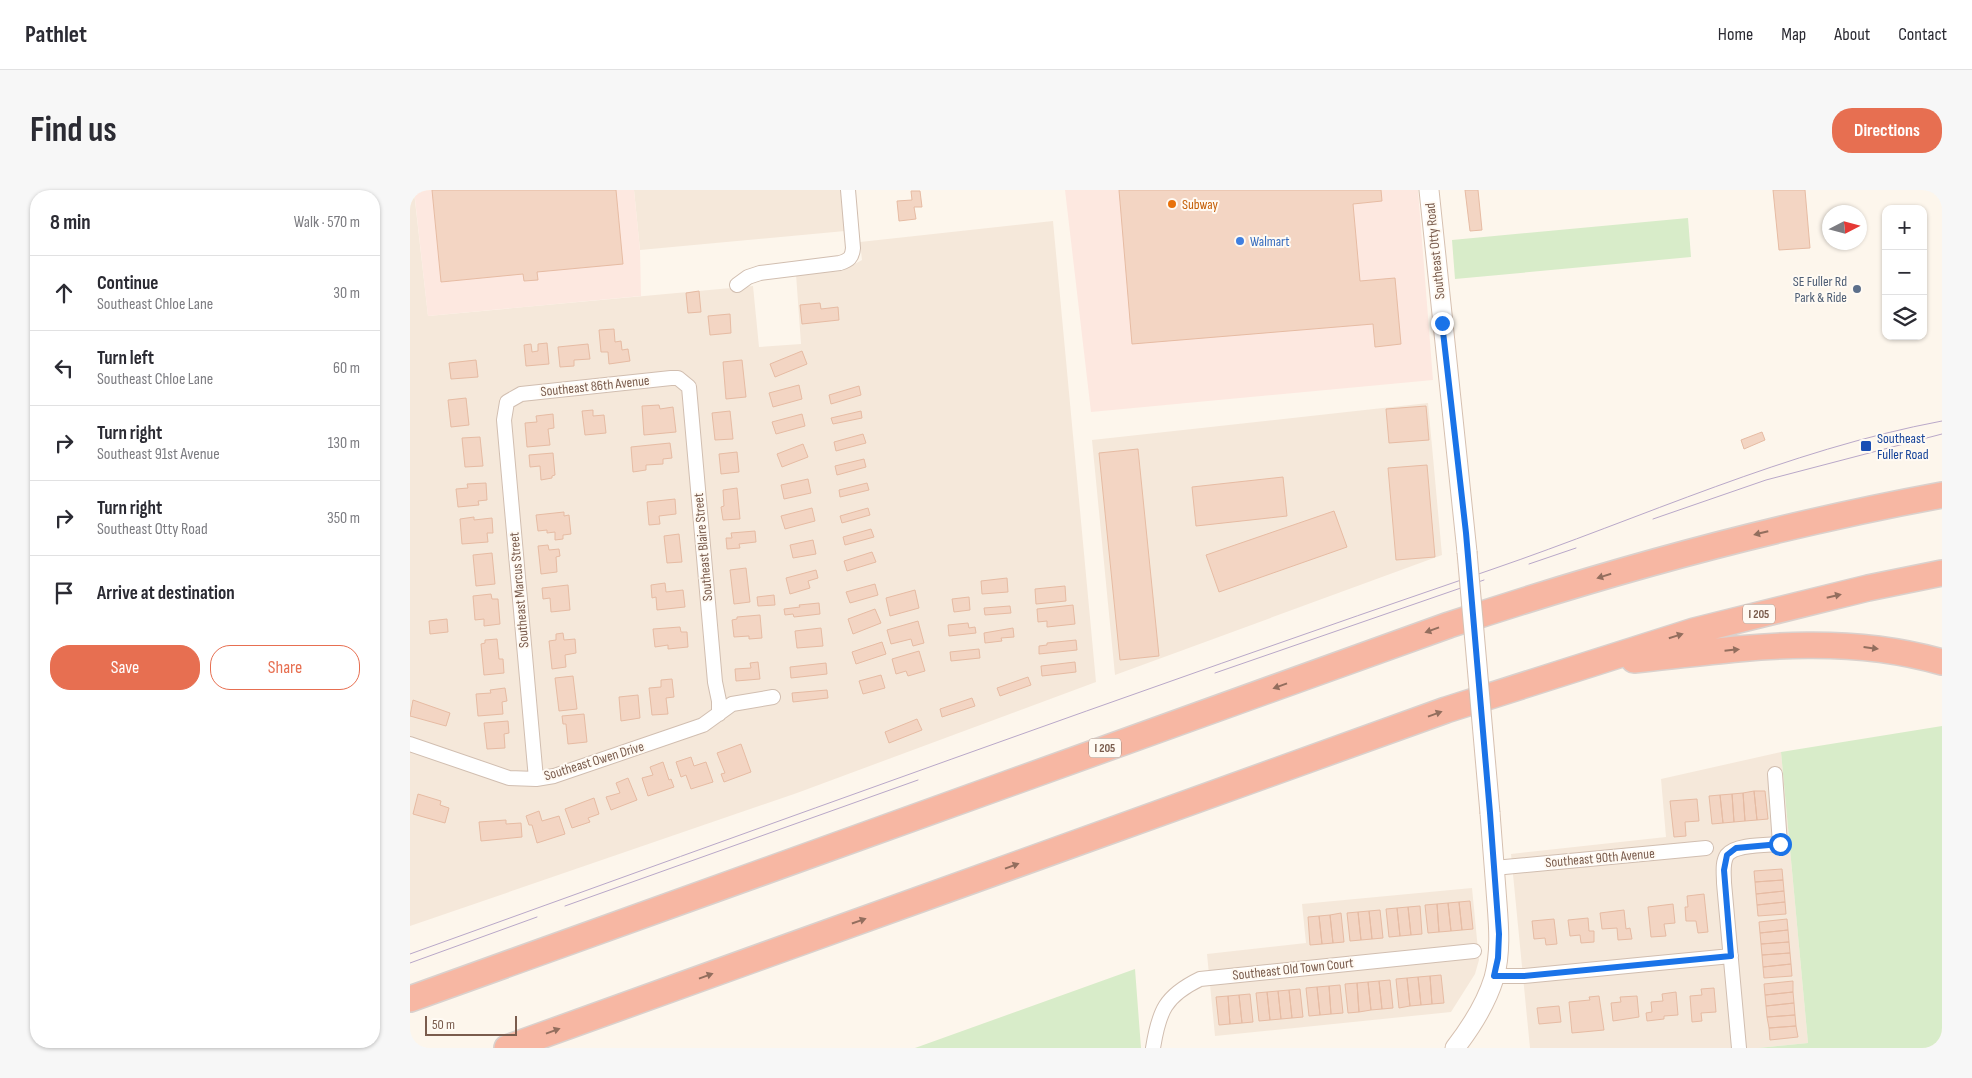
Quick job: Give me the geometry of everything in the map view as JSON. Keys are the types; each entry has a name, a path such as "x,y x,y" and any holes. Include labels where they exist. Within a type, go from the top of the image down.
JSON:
{"highway":[{"path":"1808,522 1942,480"},
{"name":"I 205","path":"410,999 1449,625 1526,599 1659,560 1808,522 1942,495"},
{"name":"I 205","path":"507,1048 1446,710 1694,631 1781,608 1942,573"},
{"path":"1580,666 1787,644 1856,646 1891,650 1942,662"}],"street":[{"path":"737,285 748,277 760,273 840,263 849,260 853,248 848,190"},
{"name":"Southeast Otty Road","path":"1429,190 1467,552 1490,813 1499,949 1494,976 1484,1002 1471,1028 1455,1048"},
{"name":"Southeast 86th Avenue","path":"507,402 522,394 671,378 678,378 684,381"},
{"name":"Southeast Blaire Street","path":"684,381 689,387 714,682 719,702 719,714"},
{"name":"Southeast Marcus Street","path":"507,402 504,420 536,778"},
{"name":"Southeast Owen Drive","path":"410,744 509,778 554,776 703,725 732,704 773,697"},
{"path":"1739,1048 1724,883 1724,861 1727,855 1736,848 1780,844 1775,774"},
{"name":"Southeast 90th Avenue","path":"1494,868 1706,848"},
{"name":"Southeast Old Town Court","path":"1153,1048 1156,1029 1162,1011 1172,996 1200,979 1474,951"},
{"path":"1494,976 1524,976 1731,956"}],"shaded area":[{"path":"414,190 634,190 640,250 641,296 428,316"},
{"path":"634,190 841,190 845,231 640,250"},
{"path":"1065,190 1418,190 1433,380 1091,412"},
{"path":"410,192 414,192 428,316 753,286 759,347 801,344 796,274 842,271 862,260 860,242 1053,221 1096,682 797,793 410,926"},
{"path":"1428,403 1442,555 1115,675 1092,440"},
{"path":"1781,752 1808,1043 1758,1048 1530,1048 1511,854 1666,837 1661,779"},
{"path":"1472,888 1479,960 1475,974 1451,1012 1215,1036 1207,954 1306,943 1302,904"}],"green space":[{"path":"1688,218 1691,257 1455,279 1452,240"},
{"path":"1942,726 1942,1048 1758,1048 1808,1043 1781,752"},
{"path":"1135,969 1141,1048 915,1048"}],"building":[{"path":"432,190 616,190 623,264 537,272 538,280 524,281 523,274 441,282"},
{"name":"Walmart","path":"1119,190 1381,190 1382,201 1353,204 1360,281 1395,278 1401,344 1375,347 1373,324 1132,344"},
{"path":"1465,190 1478,190 1482,230 1470,231"},
{"path":"1773,190 1805,190 1810,248 1779,250"},
{"path":"911,191 920,191 922,207 914,207 916,219 899,221 897,201 912,200"},
{"path":"699,291 701,312 688,313 686,293"},
{"path":"820,303 821,309 838,307 839,320 802,324 800,305"},
{"path":"730,314 731,333 710,335 708,316"},
{"path":"614,329 615,342 621,341 622,350 628,349 630,361 609,364 608,352 601,352 599,330"},
{"path":"547,343 549,364 526,366 524,345 531,344 532,352 538,351 538,344"},
{"path":"588,344 590,359 574,360 574,366 560,367 558,347"},
{"path":"802,351 807,364 775,377 770,364"},
{"path":"476,360 478,377 451,379 449,363"},
{"path":"742,360 746,397 726,399 723,362"},
{"path":"799,385 802,399 773,407 769,393"},
{"path":"859,386 861,395 831,404 829,395"},
{"path":"466,398 469,425 451,427 448,400"},
{"path":"659,405 660,409 673,407 676,432 644,435 642,406"},
{"path":"1426,406 1429,440 1389,443 1386,409"},
{"path":"593,410 593,416 604,415 606,433 585,435 582,411"},
{"path":"730,411 733,439 715,440 712,413"},
{"path":"861,411 862,418 833,424 831,418"},
{"path":"553,414 554,428 548,429 550,445 527,447 525,423 537,422 536,416"},
{"path":"802,414 805,426 776,434 772,422"},
{"path":"1762,432 1765,440 1744,449 1741,440"},
{"path":"863,434 866,443 836,451 834,442"},
{"path":"480,437 483,466 465,467 462,438"},
{"path":"670,443 672,458 663,459 663,464 646,465 646,470 633,472 631,447"},
{"path":"803,444 808,457 782,467 777,454"},
{"path":"1138,449 1159,656 1120,660 1099,453"},
{"path":"737,452 739,472 721,474 719,454"},
{"path":"553,453 555,475 552,478 541,480 540,466 530,467 529,455"},
{"path":"864,459 866,467 837,475 835,466"},
{"path":"1427,465 1435,557 1396,560 1388,468"},
{"path":"1283,477 1287,516 1196,526 1192,487"},
{"path":"808,479 811,493 784,499 781,485"},
{"path":"486,483 487,500 478,501 479,505 458,507 456,489 468,488 467,484"},
{"path":"867,483 869,490 840,497 839,490"},
{"path":"737,488 740,519 723,520 721,507 724,506 723,490"},
{"path":"675,499 676,514 659,516 660,524 649,525 647,502"},
{"path":"812,508 815,521 785,529 781,516"},
{"path":"868,508 870,515 842,523 840,516"},
{"path":"1334,511 1347,547 1219,592 1206,555"},
{"path":"564,512 564,516 569,515 571,534 563,535 563,539 555,540 555,532 547,533 547,530 538,531 536,515"},
{"path":"474,517 474,520 492,518 493,533 487,533 488,542 462,544 460,519"},
{"path":"871,529 874,537 845,545 843,537"},
{"path":"755,531 756,542 739,544 740,548 727,549 726,538 732,538 731,533"},
{"path":"679,534 682,562 667,563 664,536"},
{"path":"813,540 816,554 793,558 790,545"},
{"path":"548,545 549,550 559,549 560,556 556,557 557,572 541,574 538,546"},
{"path":"872,552 876,562 847,571 844,561"},
{"path":"492,553 495,584 476,586 473,555"},
{"path":"746,568 750,602 734,604 730,570"},
{"path":"816,570 818,578 808,581 810,588 790,594 786,578"},
{"path":"1007,578 1008,592 982,594 981,581"},
{"path":"665,583 666,592 683,590 685,607 657,610 656,597 652,598 651,585"},
{"path":"875,584 878,595 850,603 846,592"},
{"path":"568,585 570,610 551,612 550,598 543,599 542,588"},
{"path":"1065,586 1066,601 1036,604 1035,589"},
{"path":"915,590 919,608 890,616 886,598"},
{"path":"491,594 492,599 498,599 500,624 484,626 484,619 475,620 473,596"},
{"path":"774,595 775,605 758,606 757,597"},
{"path":"969,597 970,610 954,612 952,599"},
{"path":"819,603 820,614 794,617 793,614 785,615 784,609"},
{"path":"1073,605 1075,624 1047,627 1047,621 1038,622 1037,609"},
{"path":"1010,606 1011,613 985,615 984,608"},
{"path":"875,609 881,623 853,634 848,619"},
{"path":"760,615 762,638 749,639 749,636 734,637 732,620 737,619 737,617"},
{"path":"447,619 448,632 430,634 429,621"},
{"path":"918,621 924,643 913,646 911,639 891,644 887,630"},
{"path":"968,623 969,628 975,627 976,633 949,636 948,625"},
{"path":"680,627 681,632 687,632 688,647 668,649 668,645 655,647 653,629"},
{"path":"821,628 823,646 797,648 795,631"},
{"path":"1013,628 1014,637 1001,638 1002,641 985,643 984,633"},
{"path":"563,633 564,640 575,639 576,653 565,655 566,667 552,669 549,641 556,640 556,634"},
{"path":"497,639 499,659 503,659 504,673 484,675 481,644 485,643 485,640"},
{"path":"1076,640 1077,650 1039,654 1039,646 1047,645 1047,643"},
{"path":"882,642 886,654 856,664 852,652"},
{"path":"979,649 980,658 951,661 950,652"},
{"path":"919,651 925,671 908,676 906,671 896,674 892,659"},
{"path":"758,662 760,679 736,681 735,669 751,668 750,663"},
{"path":"1075,662 1076,672 1042,676 1041,666"},
{"path":"826,663 827,674 791,678 790,667"},
{"path":"881,675 885,688 863,694 859,681"},
{"path":"573,676 577,709 559,711 555,678"},
{"path":"1028,677 1031,685 1000,696 997,688"},
{"path":"672,679 674,697 666,698 668,714 652,715 649,688 661,687 661,680"},
{"path":"505,688 507,701 502,702 503,714 478,716 476,694 491,693 490,690"},
{"path":"827,690 828,698 793,702 792,693"},
{"path":"638,695 640,718 621,721 619,697"},
{"path":"972,698 975,706 942,717 940,709"},
{"path":"413,700 450,713 446,726 410,716"},
{"path":"584,714 587,742 568,744 566,724 563,724 562,716"},
{"path":"917,719 922,730 889,743 885,732"},
{"path":"508,721 509,733 504,734 505,748 487,749 484,723"},
{"path":"741,744 751,772 724,782 721,774 725,773 717,753"},
{"path":"691,757 694,766 706,762 713,782 691,789 686,775 681,777 676,762"},
{"path":"663,762 669,780 671,779 674,787 648,796 642,778 653,775 650,767"},
{"path":"628,778 637,800 611,810 606,797 620,793 616,783"},
{"path":"1754,791 1765,791 1768,819 1757,820"},
{"path":"1754,791 1757,820 1745,821 1743,793"},
{"path":"1743,793 1745,821 1734,822 1732,794"},
{"path":"418,794 441,801 440,805 449,808 445,823 413,814"},
{"path":"1732,794 1734,822 1723,823 1720,795"},
{"path":"1720,795 1723,823 1712,824 1709,796"},
{"path":"594,798 599,814 588,818 590,822 572,828 565,809"},
{"path":"1697,799 1699,821 1685,822 1686,836 1674,837 1670,801"},
{"path":"539,811 542,821 559,816 565,834 537,843 532,825 529,825 526,816"},
{"path":"506,820 506,824 521,823 522,837 481,841 479,822"},
{"path":"1782,869 1783,880 1755,882 1754,871"},
{"path":"1783,880 1784,891 1756,894 1755,882"},
{"path":"1784,891 1785,902 1757,905 1756,894"},
{"path":"1704,894 1708,932 1698,933 1696,921 1686,921 1685,907 1688,907 1687,896"},
{"path":"1470,901 1473,929 1462,930 1459,902"},
{"path":"1459,902 1462,930 1451,931 1448,903"},
{"path":"1785,902 1786,914 1758,916 1757,905"},
{"path":"1448,903 1451,931 1439,932 1437,904"},
{"path":"1437,904 1439,932 1428,933 1425,905"},
{"path":"1673,904 1675,923 1664,924 1666,936 1651,937 1648,907"},
{"path":"1420,906 1422,934 1411,935 1408,907"},
{"path":"1408,907 1411,935 1400,936 1397,908"},
{"path":"1397,908 1400,936 1389,937 1386,909"},
{"path":"1380,910 1383,938 1372,939 1369,911"},
{"path":"1624,910 1626,929 1630,928 1632,939 1618,940 1617,928 1602,929 1600,913"},
{"path":"1369,911 1372,939 1361,940 1358,912"},
{"path":"1358,912 1361,940 1350,941 1347,913"},
{"path":"1341,913 1344,942 1333,943 1330,915"},
{"path":"1330,915 1333,943 1322,944 1319,916"},
{"path":"1319,916 1322,944 1310,945 1308,917"},
{"path":"1588,918 1589,931 1594,931 1594,942 1581,943 1580,935 1570,936 1568,920"},
{"path":"1554,919 1557,944 1546,945 1545,938 1534,939 1532,921"},
{"path":"1787,919 1788,930 1760,933 1759,922"},
{"path":"1788,930 1789,942 1761,944 1760,933"},
{"path":"1789,942 1790,953 1762,955 1761,944"},
{"path":"1790,953 1791,964 1763,967 1762,955"},
{"path":"1791,964 1792,976 1764,978 1763,967"},
{"path":"1441,975 1444,1003 1432,1004 1430,976"},
{"path":"1430,976 1432,1004 1421,1005 1418,977"},
{"path":"1418,977 1421,1005 1410,1006 1407,978"},
{"path":"1407,978 1410,1006 1399,1008 1396,979"},
{"path":"1390,980 1393,1008 1382,1009 1379,981"},
{"path":"1379,981 1382,1009 1371,1010 1368,982"},
{"path":"1793,981 1793,992 1765,995 1764,984"},
{"path":"1368,982 1371,1010 1359,1012 1357,983"},
{"path":"1357,983 1359,1012 1348,1013 1345,984"},
{"path":"1340,985 1343,1013 1331,1014 1329,986"},
{"path":"1329,986 1331,1014 1320,1015 1317,987"},
{"path":"1317,987 1320,1015 1309,1016 1306,988"},
{"path":"1714,988 1716,1012 1701,1013 1702,1021 1692,1022 1690,996 1702,995 1701,989"},
{"path":"1300,989 1303,1017 1292,1018 1289,990"},
{"path":"1289,990 1292,1018 1281,1019 1278,991"},
{"path":"1278,991 1281,1019 1270,1020 1267,992"},
{"path":"1267,992 1270,1020 1259,1021 1256,993"},
{"path":"1676,992 1678,1015 1664,1016 1664,1019 1647,1021 1646,1013 1652,1012 1651,1002 1663,1001 1662,994"},
{"path":"1793,992 1794,1003 1766,1006 1765,995"},
{"path":"1250,994 1253,1022 1242,1023 1239,995"},
{"path":"1239,995 1242,1023 1230,1024 1228,996"},
{"path":"1228,996 1230,1024 1219,1025 1216,997"},
{"path":"1599,996 1604,1030 1572,1033 1569,1002 1590,1000 1589,997"},
{"path":"1637,996 1639,1017 1613,1021 1611,1003 1621,1002 1620,997"},
{"path":"1794,1003 1795,1015 1767,1017 1766,1006"},
{"path":"1559,1006 1561,1022 1539,1024 1537,1008"},
{"path":"1795,1015 1796,1026 1769,1028 1767,1017"},
{"path":"1796,1026 1798,1037 1770,1040 1769,1028"}],"tram line":[{"path":"410,954 1086,711 1549,549 1771,467 1827,449 1942,421"},
{"path":"1653,519 1766,480 1942,434"},
{"path":"1529,564 1576,548"},
{"path":"1215,673 1484,580"},
{"path":"565,906 918,780"},
{"path":"410,963 537,917"}],"place":[{"name":"Subway","path":"1172,204"},
{"name":"Walmart","path":"1240,241"},
{"name":"SE Fuller Rd Park & Ride","path":"1857,289"},
{"name":"Southeast Fuller Road","path":"1866,446"}],"route":[{"path":"1442,323 1466,533 1498,911 1499,949 1494,976 1524,976 1731,956 1724,883 1724,861 1727,855 1736,848 1780,844"}]}
